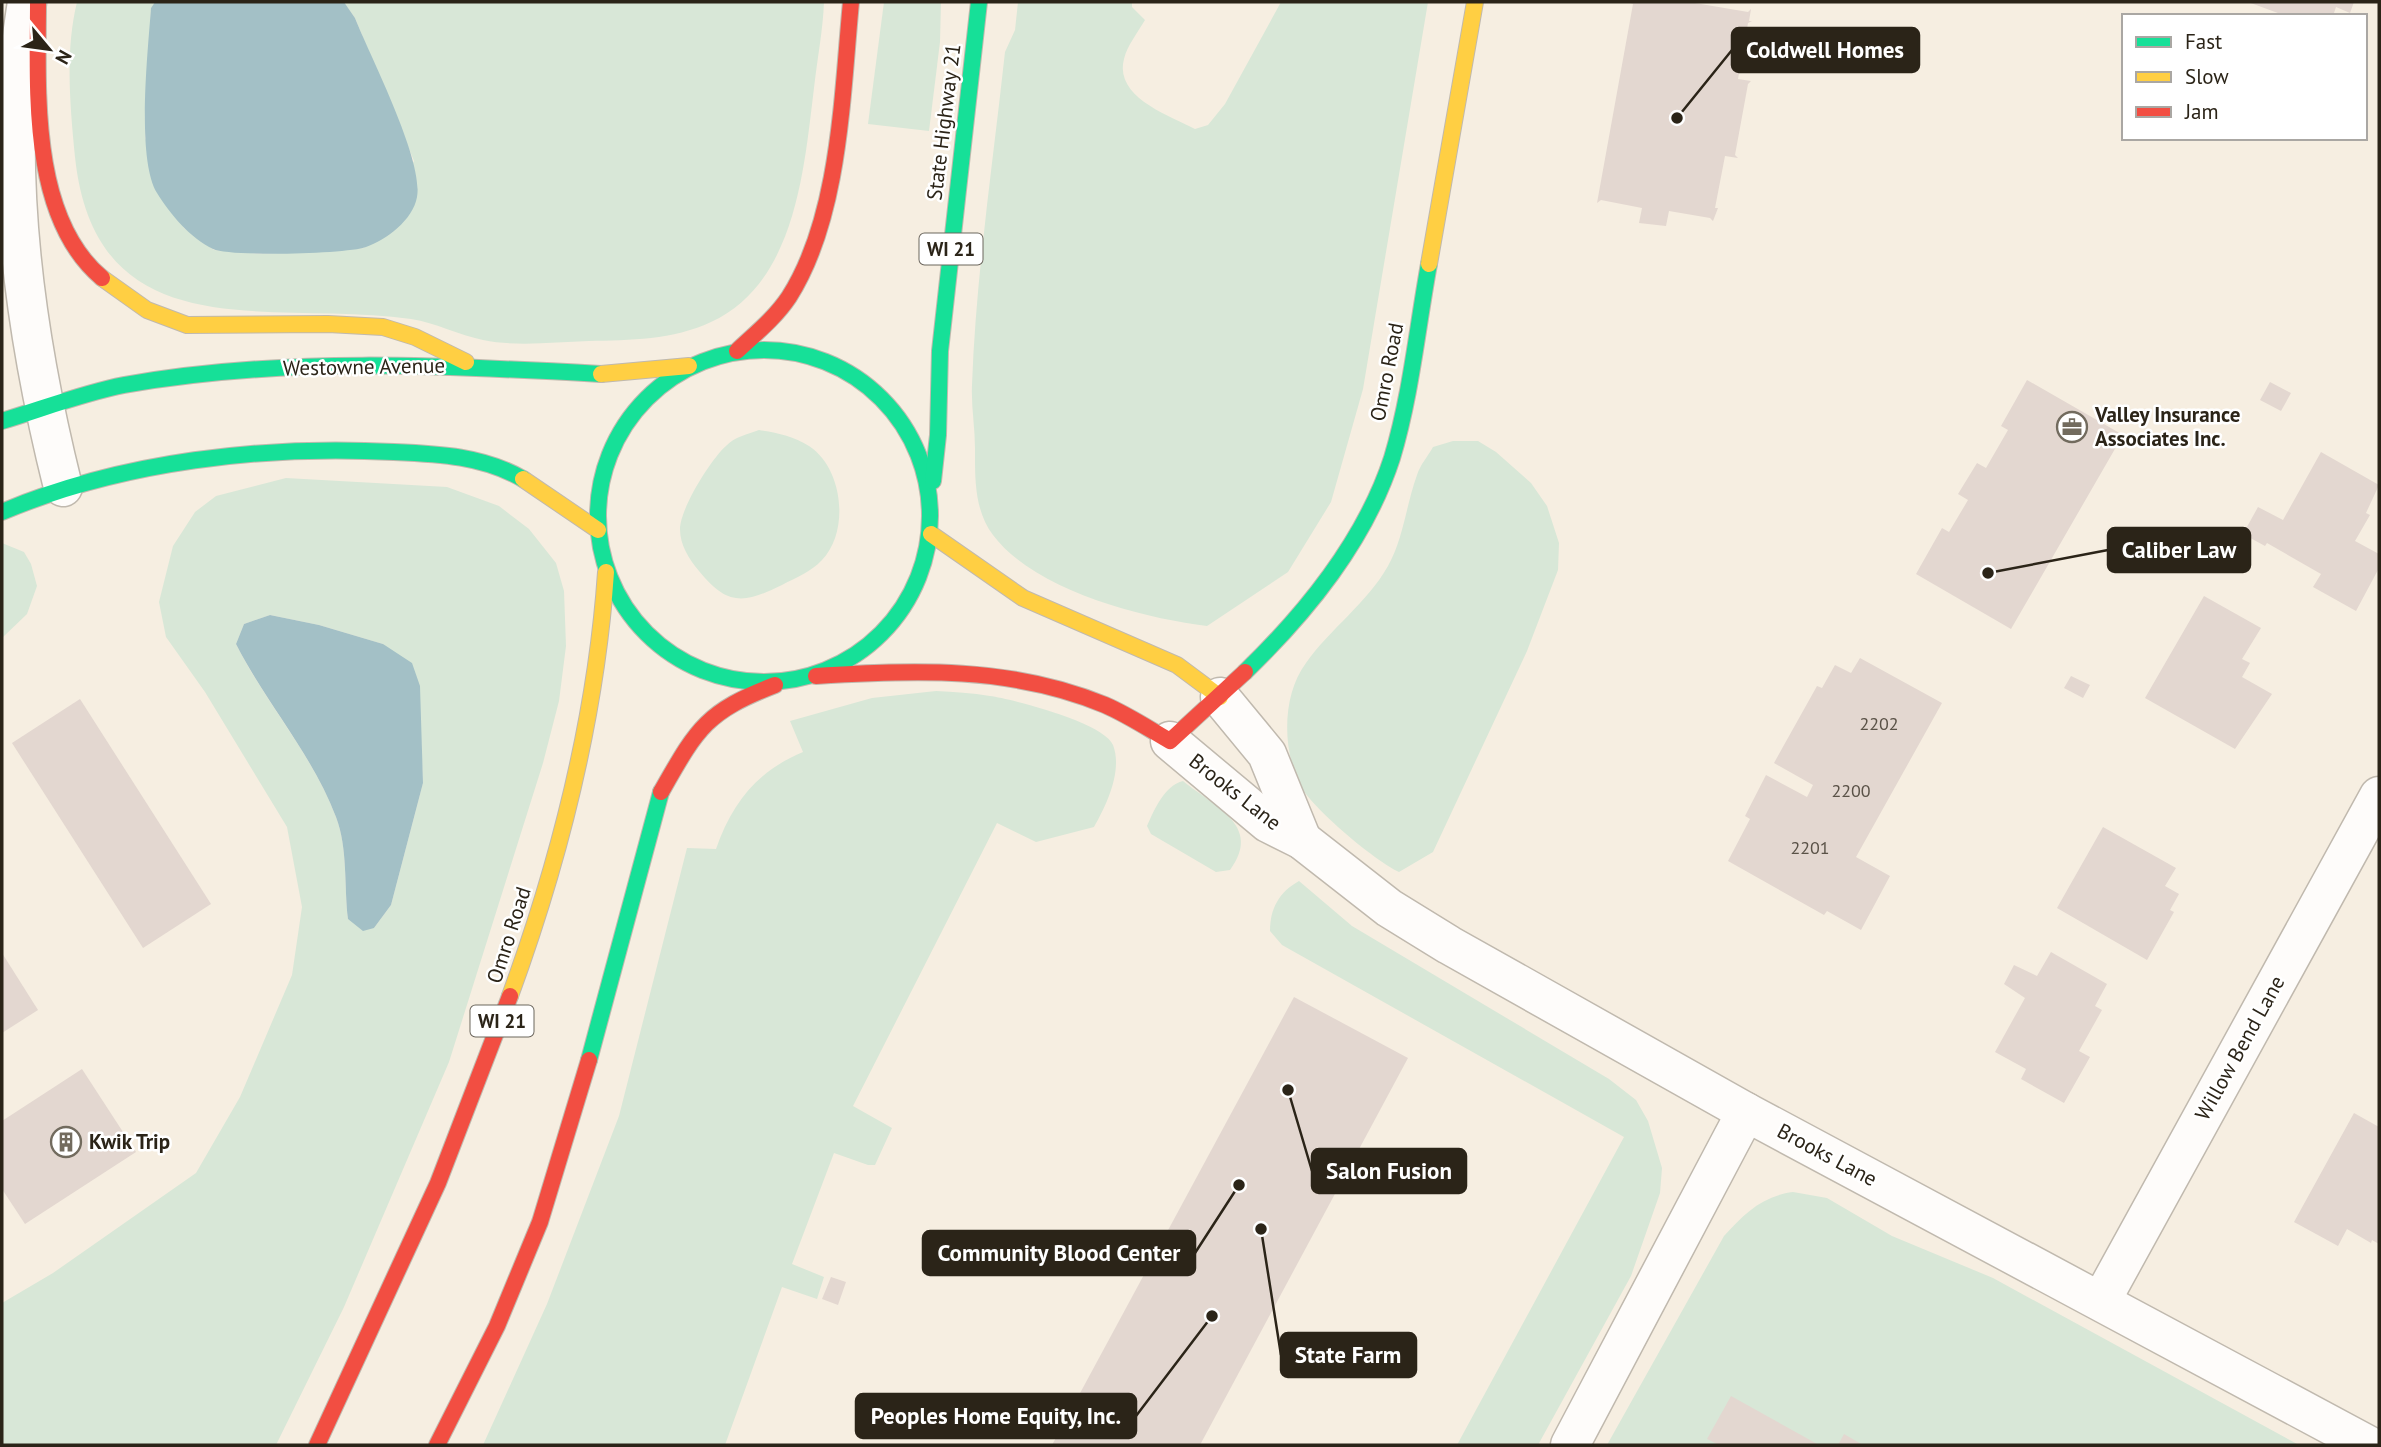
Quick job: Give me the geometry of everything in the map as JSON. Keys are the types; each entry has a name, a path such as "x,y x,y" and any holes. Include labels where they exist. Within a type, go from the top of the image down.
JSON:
{"main road":[{"path":"38,2 39,110 45,173 60,218 81,257 110,287 150,313 188,325 386,327 474,366"},
{"path":"737,351 789,297 804,272 817,236 842,90 851,2"},
{"name":"State Highway 21","path":"931,497 938,435 940,351 979,2"},
{"name":"Omro Road","path":"1170,741 1262,658 1332,571 1368,514 1380,489 1409,381 1475,2"},
{"path":"779,683 724,679 673,657 633,620 606,572 598,530 601,481 618,435 649,395 689,366 737,351 791,351 843,368 886,400 916,445 931,497 931,534 919,580 894,622 859,654 816,676"},
{"name":"Westowne Avenue","path":"2,421 121,386 203,373 322,365 474,366 601,374 689,366"},
{"path":"2,512 63,487 231,455 309,449 442,454 485,462 510,472 598,530"},
{"path":"931,534 987,570 1023,598 1155,654 1177,666 1220,697"},
{"name":"Omro Road","path":"317,1445 388,1300 444,1175 516,984 556,855 583,746 604,628 606,572"},
{"path":"437,1445 497,1326 540,1222 578,1103 661,793 674,765 699,730 732,702 779,683 816,676 924,670 1001,675 1105,705 1170,741"}],"street":[{"path":"27,2 20,27 10,109 13,230 22,305 63,487"},
{"name":"Brooks Lane","path":"1220,697 1267,754 1302,840"},
{"name":"Brooks Lane","path":"1170,741 1268,823 1302,840 1389,908 1449,945 1746,1112 2368,1445"},
{"name":"Willow Bend Lane","path":"2101,1301 2379,796"},
{"path":"1570,1445 1746,1112"}],"green space":[{"path":"77,2 155,2 151,8 145,138 184,228 214,250 261,254 364,248 414,161 355,18 344,2 824,2 806,153 799,187 791,221 762,280 739,304 711,322 667,336 522,344 483,340 411,319 358,314 250,311 199,304 154,290 117,263 90,220 75,157 70,59"},
{"path":"884,2 941,2 940,42 929,131 868,124"},
{"path":"1018,2 1132,2 1132,7 1145,20 1124,59 1123,72 1127,84 1135,94 1158,111 1195,129 1208,125 1225,104 1281,2 1428,2 1363,389 1331,502 1288,572 1207,626 1122,608 1062,586 1011,554 993,535 982,515 975,470 972,393 974,343 1005,52 1015,30"},
{"path":"759,430 797,440 820,456 829,469 839,500 837,533 831,548 813,568 769,591 738,598 719,591 692,562 682,541 681,520 691,497 720,452 733,440"},
{"path":"1453,441 1478,441 1496,452 1531,483 1547,506 1559,543 1558,570 1527,651 1433,852 1399,872 1345,833 1317,807 1300,785 1290,755 1287,722 1289,706 1292,690 1306,663 1370,592 1388,566 1398,544 1413,486 1422,464 1433,447"},
{"path":"286,478 447,487 499,506 529,529 556,563 564,591 566,646 559,701 543,763 449,1062 344,1307 276,1445 2,1445 2,1303 53,1273 196,1173 240,1097 292,975 302,907 287,827 205,692 166,637 159,602 173,546 195,512 216,496","holes":["270,615 319,625 383,644 420,717 423,783 391,905 374,928 348,919 344,854 336,817 302,750 236,644 244,624"]},
{"path":"2,543 24,552 31,564 37,586 27,614 2,638"},
{"path":"936,691 1002,698 1057,713 1094,728 1113,745 1116,755 1115,777 1094,827 1036,842 997,823 853,1106 892,1128 875,1165 834,1153 792,1264 824,1277 817,1299 782,1287 725,1445 483,1445 547,1304 619,1116 687,848 716,849 730,817 748,790 772,769 803,752 790,721 872,698"},
{"path":"1183,781 1221,809 1238,829 1241,841 1239,855 1230,870 1216,872 1151,834 1147,826 1157,806 1171,787"},
{"path":"1299,881 1352,926 1609,1079 1636,1100 1648,1121 1662,1168 1660,1193 1631,1276 1538,1445 1457,1445 1624,1137 1282,945 1270,931 1272,915 1281,896"},
{"path":"1793,1192 1827,1198 1892,1236 1993,1278 2299,1445 1607,1445 1724,1236 1754,1207 1772,1197"}],"water":[{"path":"155,2 344,2 355,18 383,82 412,159 417,180 417,197 410,214 398,228 366,247 314,253 264,254 213,249 189,232 157,193 147,155 146,76 151,8"},
{"path":"270,615 319,625 383,644 412,663 420,686 423,783 391,905 374,928 363,931 348,919 344,854 336,817 302,750 236,644 244,624"}],"building":[{"path":"1627,2 1689,2 1748,12 1751,9 1749,21 1752,21 1748,23 1738,79 1751,81 1748,84 1735,155 1738,158 1725,156 1715,208 1718,208 1713,221 1710,218 1669,211 1666,226 1639,223 1642,208 1601,200 1597,203 1633,4"},
{"path":"2248,2 2354,2 2350,13 2336,7 2334,14 2281,14"},
{"path":"2027,380 2123,435 2011,629 1916,574 1942,528 1949,532 1968,500 1958,494 1977,463 1986,468 2008,430 2001,426"},
{"path":"2270,382 2291,393 2281,411 2260,400"},
{"path":"2321,452 2379,485 2366,513 2370,515 2355,541 2379,554 2379,568 2356,611 2313,587 2321,574 2267,543 2265,546 2243,534 2258,507 2283,520"},
{"path":"2204,596 2261,628 2242,659 2250,663 2242,677 2272,694 2235,749 2145,698"},
{"path":"1860,658 1942,703 1856,857 1890,876 1861,930 1827,911 1824,915 1728,861 1750,819 1745,816 1766,775 1807,797 1813,785 1774,763 1817,686 1822,688 1835,665 1851,673"},
{"path":"2071,676 2090,685 2083,698 2064,688"},
{"path":"80,699 211,904 143,948 12,743"},
{"path":"2103,827 2176,868 2165,886 2179,894 2170,910 2174,912 2147,960 2057,908"},
{"path":"2051,952 2107,984 2095,1006 2102,1010 2079,1051 2090,1057 2064,1103 2021,1079 2026,1069 1995,1052 2025,998 2004,984 2014,965 2037,976"},
{"path":"2,953 38,1010 2,1033"},
{"path":"1294,997 1408,1058 1200,1445 1052,1445"},
{"name":"Kwik Trip","path":"82,1069 136,1152 25,1224 2,1189 2,1121"},
{"path":"2354,1113 2379,1127 2379,1244 2372,1240 2371,1243 2347,1229 2338,1246 2294,1222"},
{"path":"831,1277 846,1282 838,1305 822,1299"},
{"path":"1731,1396 1819,1445 1719,1445 1707,1439"},
{"path":"1844,1434 1863,1445 1838,1445"}],"traffic: fast":[{"path":"933,481 938,435 940,351 979,2"},
{"path":"1245,672 1290,625 1332,574 1380,489 1392,458 1404,410 1429,264"},
{"path":"748,350 780,350 812,357 842,369 870,387 893,410 918,452 930,500 930,516 927,548 918,580 893,622 870,645 842,663 812,675 780,682 748,682 716,675 686,663 658,645 635,622 617,594 605,564 598,532 598,500 605,468 617,438 635,410 658,387 686,369 716,357 748,350"},
{"path":"2,421 109,388 243,370 422,366 601,374"},
{"path":"2,512 48,494 96,480 195,460 245,454 345,450 444,455 492,465 523,479"},
{"path":"589,1060 661,792"}],"traffic: slow":[{"path":"1429,264 1475,2"},
{"path":"102,278 147,310 187,325 328,324 383,327 415,337 466,362"},
{"path":"601,374 689,366"},
{"path":"523,479 598,530"},
{"path":"931,534 1023,598 1177,665 1220,697"},
{"path":"510,996 545,892 573,787 594,681 606,572"}],"traffic: jam":[{"path":"38,2 39,111 50,186 61,221 78,252 102,278"},
{"path":"737,351 771,319 789,297 806,265 819,230 836,154 851,2"},
{"path":"816,676 926,672 999,677 1034,683 1105,705 1170,741 1245,672"},
{"path":"661,792 684,752 705,725 733,704 775,685"},
{"path":"317,1445 438,1183 510,996"},
{"path":"437,1445 497,1326 540,1222 589,1060"}],"place":[{"name":"Coldwell Homes","path":"1677,118"},
{"name":"Valley Insurance Associates Inc.","path":"2072,427"},
{"name":"Caliber Law","path":"1988,573"},
{"name":"Salon Fusion","path":"1288,1090"},
{"name":"Kwik Trip","path":"66,1142"},
{"name":"Community Blood Center","path":"1239,1185"},
{"name":"State Farm","path":"1261,1229"},
{"name":"Peoples Home Equity, Inc.","path":"1212,1316"}]}
